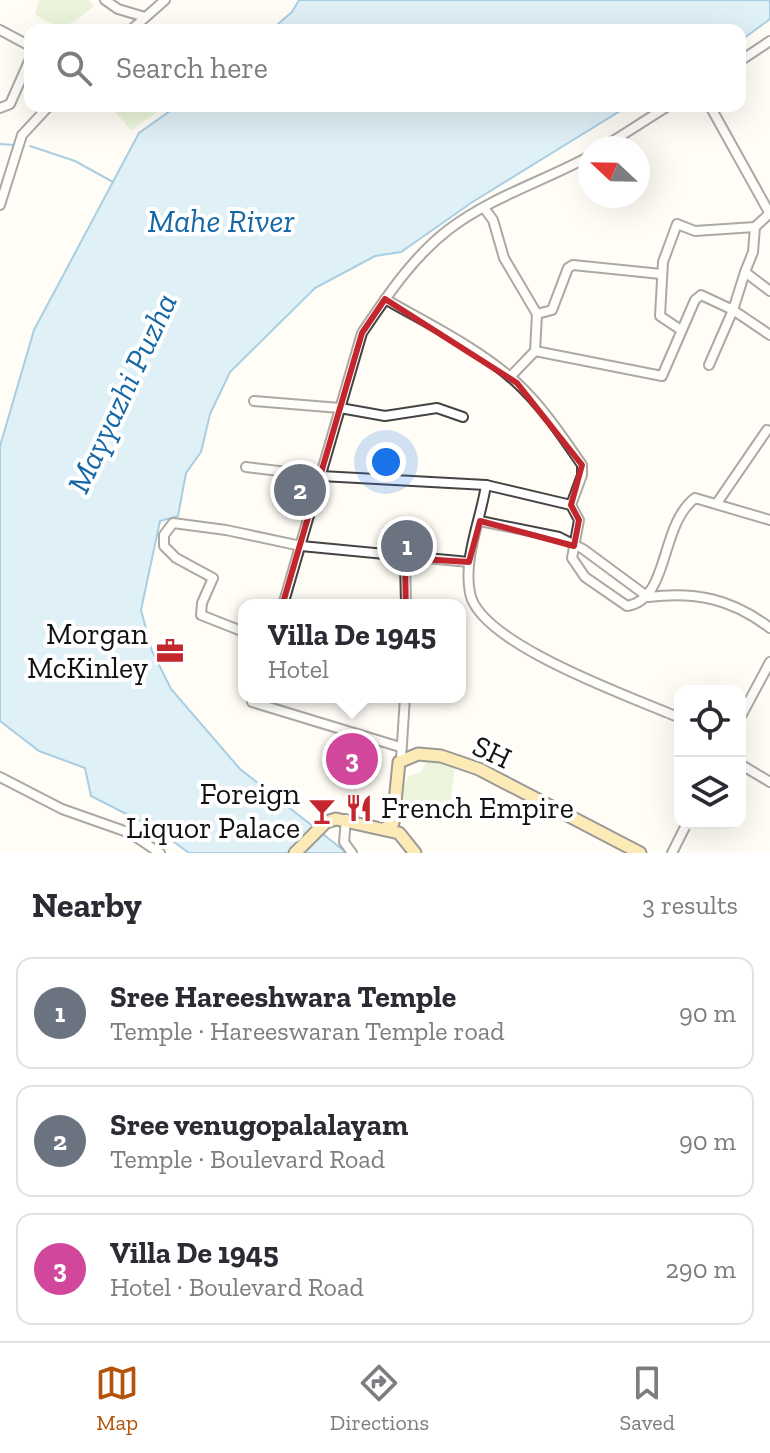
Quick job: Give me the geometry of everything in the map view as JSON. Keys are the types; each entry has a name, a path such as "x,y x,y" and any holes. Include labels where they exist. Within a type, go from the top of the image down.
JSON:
{"main road":[{"path":"384,829 393,823 400,753"},
{"name":"SH","path":"400,753 441,756 479,769 640,853"},
{"path":"396,801 404,836 415,853"},
{"path":"295,853 326,822 346,819 404,836"}],"street":[{"path":"105,0 118,9 145,17"},
{"path":"137,24 165,0"},
{"path":"0,30 24,43"},
{"path":"746,57 770,41"},
{"path":"0,108 10,104 24,72"},
{"path":"0,205 22,135 43,112"},
{"path":"621,136 659,112"},
{"path":"709,365 733,310 755,227 770,213 713,112"},
{"path":"285,599 362,333 411,264 449,229 484,208 578,162"},
{"path":"484,208 493,220 504,258 537,314 535,351 510,377"},
{"path":"681,330 660,316 661,274 677,224 695,231 755,227"},
{"path":"537,314 552,310 568,268 573,265 661,274"},
{"path":"745,272 770,291"},
{"path":"535,351 662,376 681,330 701,295 733,310 770,335"},
{"path":"385,299 478,352 510,377 544,413 582,465 582,475 571,505 579,520 572,558 585,577 619,603 632,606 648,597 678,595 730,602 770,628"},
{"path":"254,401 340,408 385,416 437,408 463,417"},
{"path":"717,503 769,429"},
{"path":"246,467 321,476 486,485 571,505"},
{"path":"486,485 469,562 470,597 495,630 542,657 674,715"},
{"path":"648,597 681,509 695,498 770,520"},
{"path":"480,521 539,531 574,546 648,597"},
{"path":"238,630 201,615 202,603 213,578 176,558 164,546 168,527 178,522 190,523 301,546 469,562"},
{"path":"405,558 406,599"},
{"path":"746,707 770,662"},
{"path":"255,703 400,753 404,703"},
{"path":"746,768 770,782"},
{"path":"0,777 62,809 130,833 160,853"},
{"path":"346,819 344,842 352,853"},
{"path":"672,853 684,829"}],"highlighted area":[{"path":"385,299 517,383 582,465 571,505 579,520 574,546 480,521 469,562 405,558 407,679 273,637 362,333"}],"green space":[{"path":"39,0 89,0 94,6 69,24 53,24 35,14"},
{"path":"115,112 157,112 131,130"},
{"path":"428,759 455,766 450,806 431,812 403,802 402,792 409,776 421,772"}],"water":[{"path":"299,0 770,0 770,19 746,37 746,24 278,24 292,12"},
{"name":"Mahe River","path":"169,112 618,112 471,203 401,252 375,256 315,288 230,372 210,414 201,452 186,473 178,516 160,521 141,610 152,651 171,689 240,769 347,853 189,853 158,830 91,796 85,768 39,751 0,721 0,446 34,330 139,133"}],"waterway":[{"path":"0,144 15,145"},
{"path":"30,146 75,161 113,182"}],"place":[{"name":"Sree venugopalalayam","path":"300,490"},
{"name":"Sree Hareeshwara Temple","path":"407,546"},
{"name":"Morgan McKinley","path":"170,651"},
{"name":"Villa De 1945","path":"352,759"},
{"name":"French Empire","path":"359,808"},
{"name":"Foreign Liquor Palace","path":"322,811"}],"water label":[{"name":"Mayyazhi Puzha","path":"122,393"}]}
